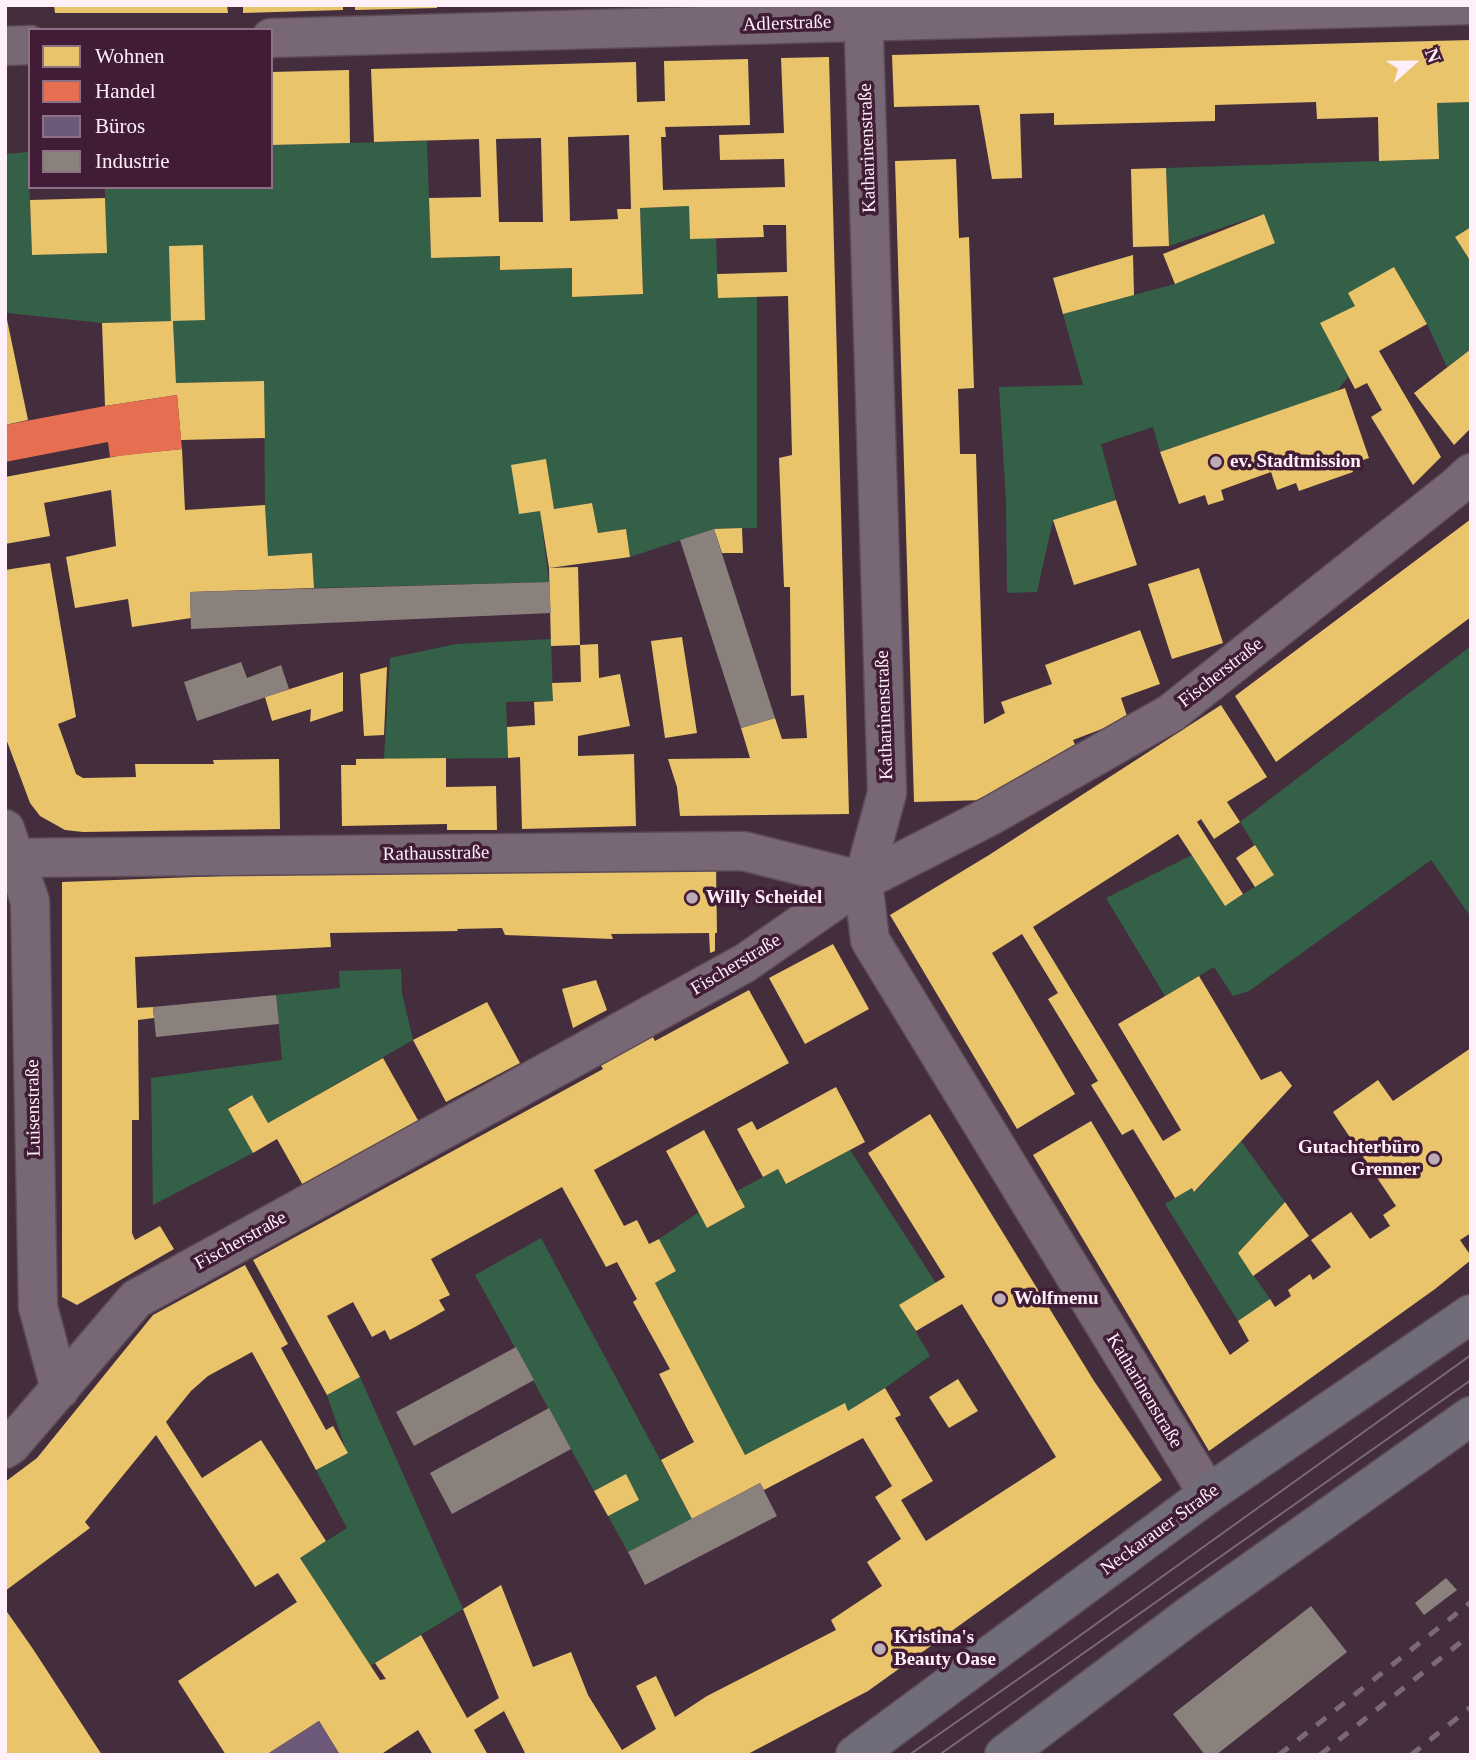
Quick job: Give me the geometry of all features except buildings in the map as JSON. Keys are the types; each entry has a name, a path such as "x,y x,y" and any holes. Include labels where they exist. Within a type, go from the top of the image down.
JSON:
{"main road":[{"name":"Neckarauer Straße","path":"855,1755 1208,1494 1471,1314"},
{"path":"1003,1755 1193,1613 1471,1416"}],"street":[{"name":"Adlerstraße","path":"273,38 864,14 1471,5"},
{"name":"Katharinenstraße","path":"864,14 887,793 863,881 870,940 1208,1494"},
{"path":"5,46 28,45"},
{"name":"Fischerstraße","path":"5,1449 136,1299 745,962 863,881 992,815 1171,713 1471,473"},
{"name":"Rathausstraße","path":"9,849 743,851 863,881"},
{"name":"Luisenstraße","path":"9,849 30,901 38,1307 60,1389"}],"green space":[{"path":"1471,102 1471,227 1455,237 1471,262 1471,349 1447,367 1427,324 1394,267 1355,306 1321,323 1348,377 1337,391 1160,452 1153,427 1101,444 1116,500 1053,520 1037,592 1007,593 1006,501 999,387 1083,385 1063,314 1175,284 1275,243 1263,214 1169,246 1166,168 1438,159 1437,103"},
{"path":"427,141 431,258 500,256 501,270 572,268 573,297 643,294 640,208 689,206 690,238 716,238 718,297 757,297 757,528 714,529 630,557 626,529 598,533 592,503 554,509 546,459 540,511 549,582 314,588 312,553 268,556 264,381 176,383 173,320 205,319 203,245 171,321 102,323 7,313 5,154 28,152 32,255 106,253 105,189 273,189 273,145"},
{"path":"551,639 553,701 506,702 508,758 384,759 390,658 456,644"},
{"path":"1471,646 1471,917 1431,860 1249,991 1233,996 1214,967 1165,996 1106,898 1192,855 1225,906 1273,875 1240,822"},
{"path":"401,969 402,993 413,1040 268,1123 252,1095 228,1108 253,1153 153,1205 151,1078 282,1060 276,995 340,988 339,971"},
{"path":"1241,1141 1285,1202 1238,1253 1270,1299 1238,1321 1165,1204 1192,1188 1195,1192"},
{"path":"850,1150 936,1283 900,1305 930,1356 848,1411 845,1404 745,1455 655,1283 676,1271 659,1239 699,1212 707,1228 745,1207 737,1191 778,1169 787,1184"},
{"path":"541,1238 692,1519 628,1552 608,1516 625,1475 594,1491 475,1275"},
{"path":"360,1377 463,1609 370,1666 300,1558 347,1528 316,1470 347,1453 327,1395"}],"tram line":[{"path":"909,1755 1471,1355"},
{"path":"939,1755 1471,1380"}],"railway":[{"path":"1279,1755 1471,1602"},
{"path":"1320,1755 1471,1634"},
{"path":"1411,1755 1471,1707"}],"place":[{"name":"ev. Stadtmission","path":"1216,462"},
{"name":"Willy Scheidel","path":"692,898"},
{"name":"Gutachterbüro Grenner","path":"1434,1159"},
{"name":"Wolfmenu","path":"1000,1299"},
{"name":"Kristina's Beauty Oase","path":"880,1649"}]}
